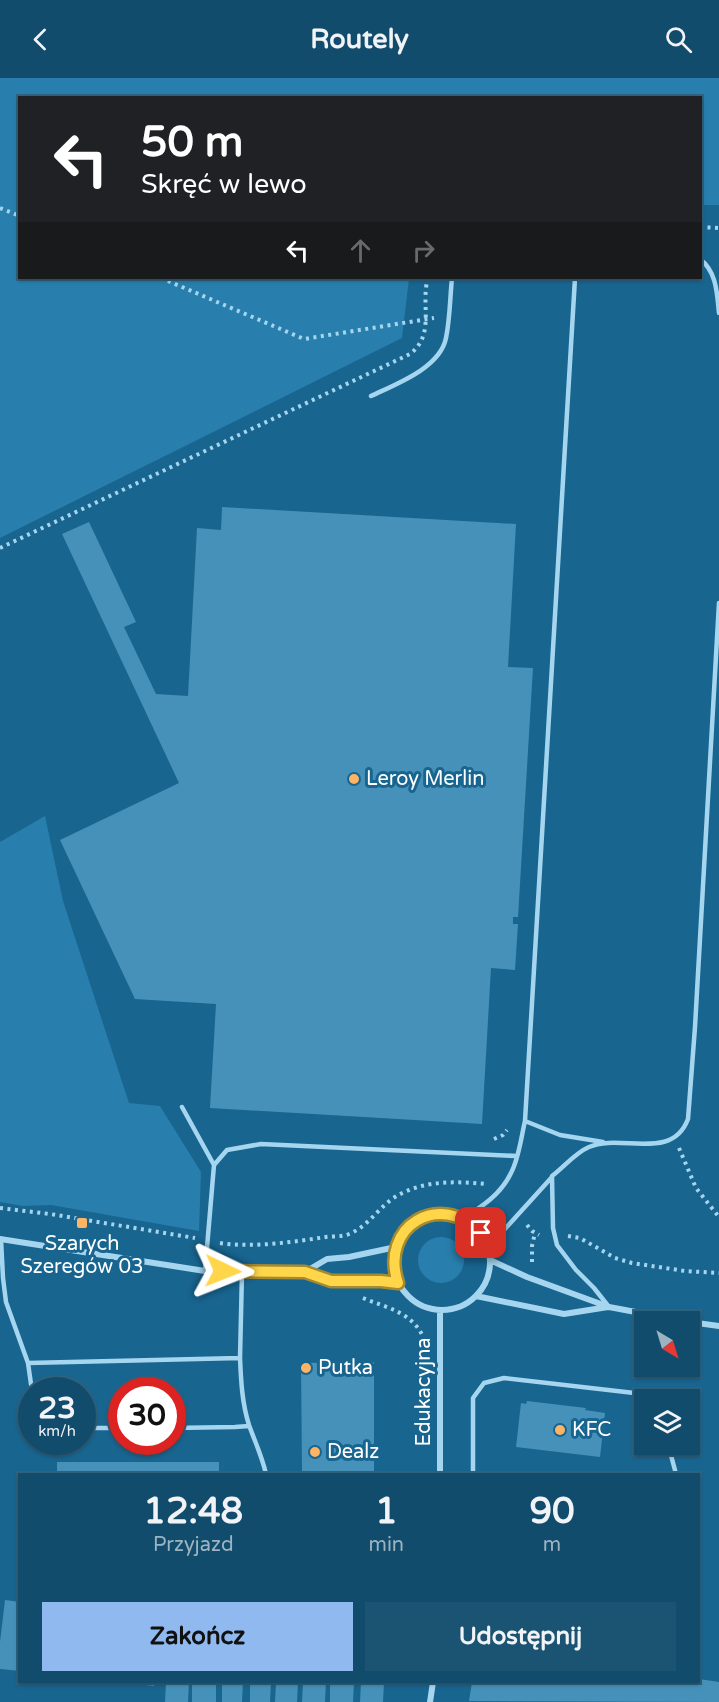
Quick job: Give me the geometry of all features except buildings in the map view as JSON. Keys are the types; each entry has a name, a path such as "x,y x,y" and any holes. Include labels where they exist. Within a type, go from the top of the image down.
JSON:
{"street":[{"path":"428,1215 452,1215 463,1218 481,1233 487,1244 490,1260 485,1283 476,1296 459,1307 440,1310 420,1305 411,1299 398,1283 393,1259 396,1247 408,1227 428,1215"},
{"path":"1,1239 205,1271 305,1272 331,1281 398,1283"},
{"path":"305,1272 327,1259 396,1247"},
{"path":"490,1260 527,1277 609,1307 634,1312"},
{"path":"476,1296 564,1314 609,1307"},
{"name":"Edukacyjna","path":"440,1310 440,1473"},
{"path":"700,1323 719,1326"},
{"path":"430,1702 433,1683"}],"lane":[{"path":"702,260 707,264 714,279 719,314"},
{"path":"371,396 418,373 434,360 446,341 452,279"},
{"path":"463,1218 488,1202 512,1172 525,1121 575,279"},
{"path":"525,1121 560,1135 605,1142 650,1144 674,1137 685,1125 689,1110 697,1003 719,603"},
{"path":"182,1107 214,1165 205,1271"},
{"path":"487,1244 504,1230 552,1176 578,1154 589,1147 605,1142"},
{"path":"214,1165 227,1150 261,1144 516,1156"},
{"path":"552,1176 553,1228 556,1245 609,1307"},
{"path":"1,1239 6,1302 28,1363 30,1377"},
{"path":"242,1272 240,1359 243,1400 249,1426 263,1459 266,1473"},
{"path":"28,1363 240,1359"},
{"path":"472,1473 473,1398 484,1383 504,1378 634,1393"},
{"path":"186,1428 249,1426"},
{"path":"671,1455 676,1473"}],"path":[{"path":"0,208 18,215"},
{"path":"702,227 719,228"},
{"path":"163,279 304,339 448,316"},
{"path":"0,548 410,354 421,343 426,319 428,279"},
{"path":"674,1137 696,1188 719,1217"},
{"path":"0,1208 50,1214 208,1241 257,1244 345,1236 360,1229 392,1199 433,1183 449,1182 491,1186"},
{"path":"524,1220 535,1233 544,1236"},
{"path":"532,1264 535,1233"},
{"path":"563,1235 580,1238 615,1258 632,1263 685,1271 719,1273"},
{"path":"357,1294 401,1312 422,1334"}],"shaded area":[{"path":"0,78 719,78 719,205 702,205 702,96 18,96 18,279 409,279 402,338 0,538"},
{"path":"45,816 63,901 129,1103 160,1106 201,1172 199,1231 51,1205 23,1206 0,1202 0,842"},
{"path":"441,1237 457,1244 464,1260 457,1276 441,1283 425,1276 418,1260 425,1244"}],"place":[{"name":"Leroy Merlin","path":"354,779"},
{"name":"Szarych Szeregów 03","path":"82,1223"},
{"name":"Putka","path":"306,1368"},
{"name":"KFC","path":"560,1430"},
{"name":"Dealz","path":"315,1452"}],"route":[{"path":"223,1271 305,1272 331,1281 398,1283 393,1259 396,1247 408,1227 418,1220 428,1215 452,1215 463,1218 481,1233"}]}
